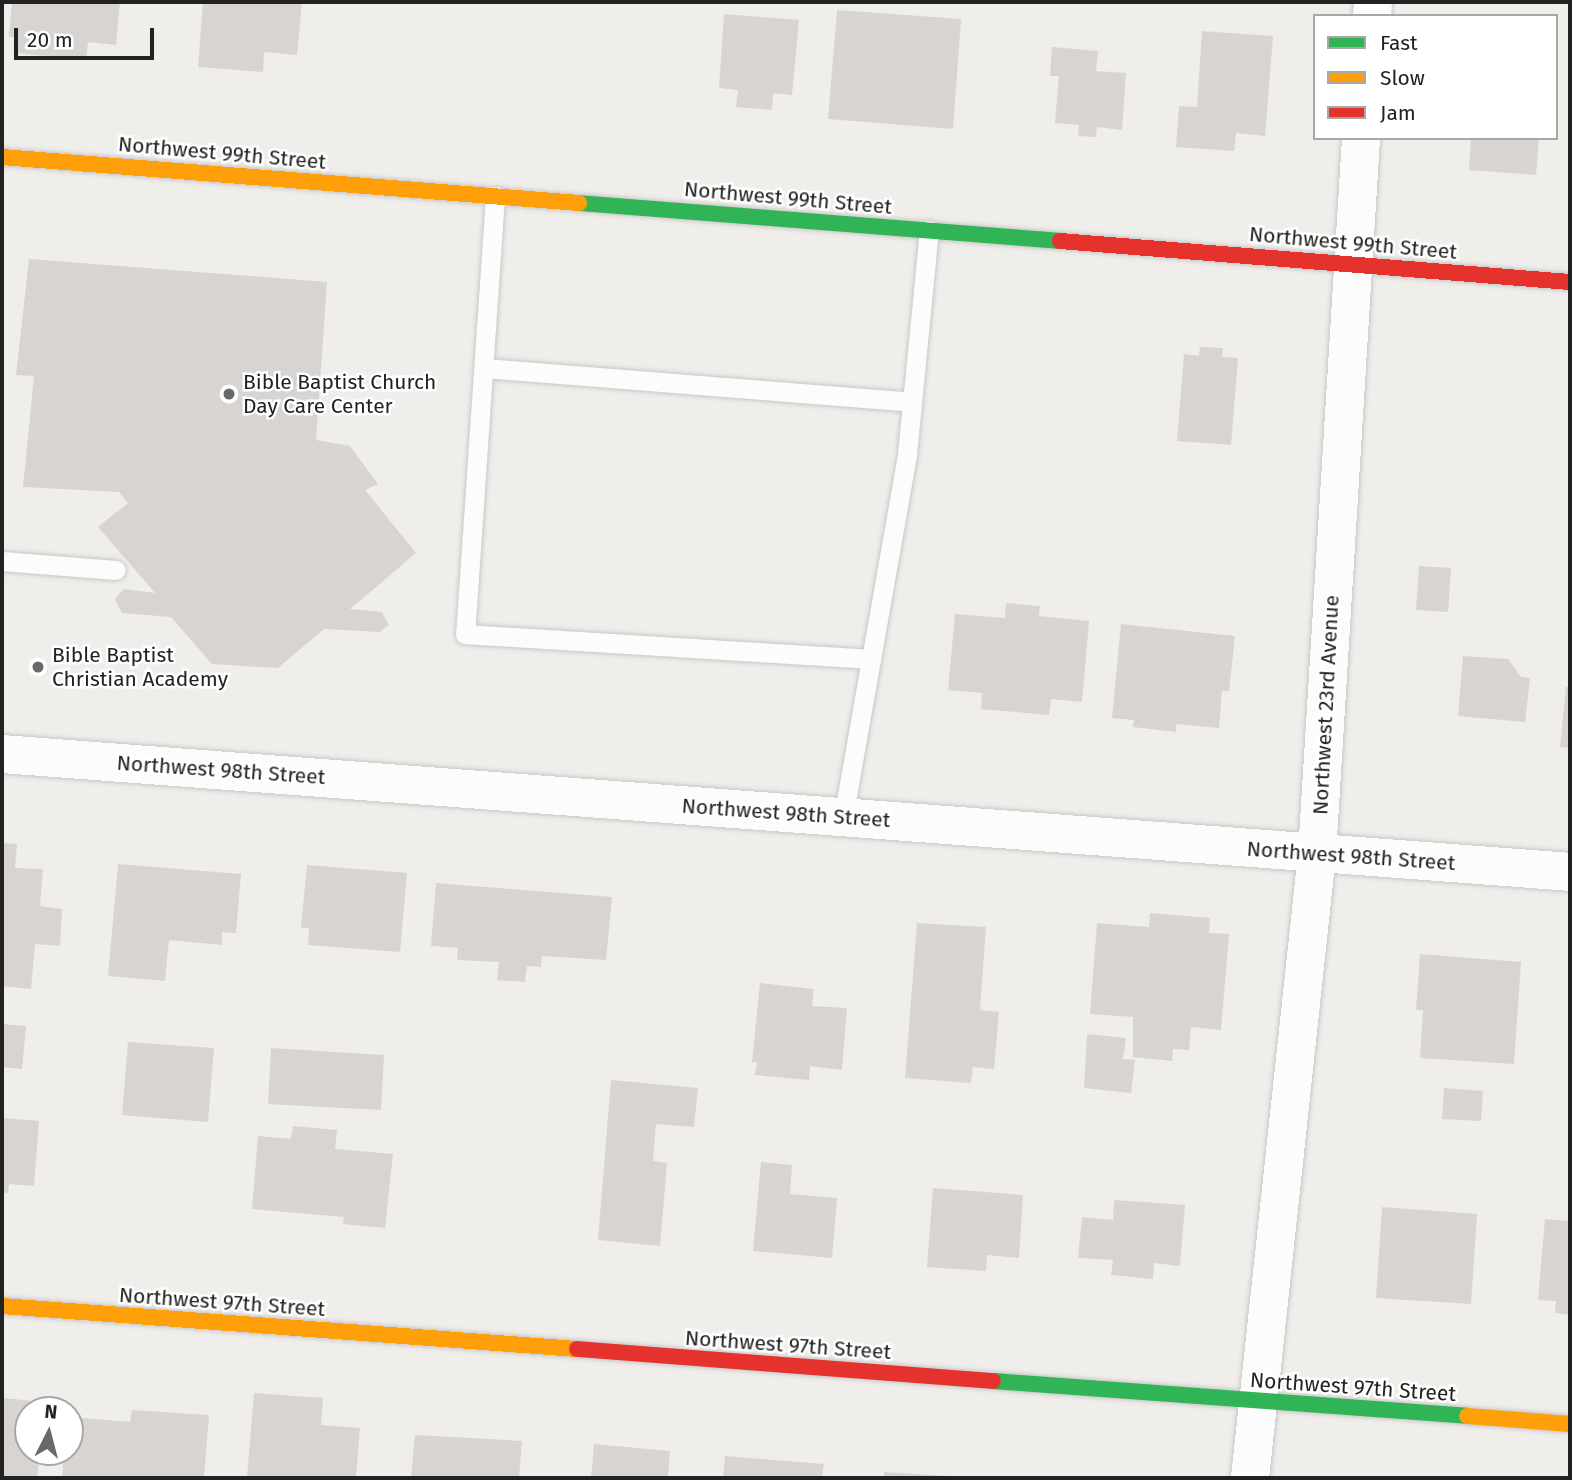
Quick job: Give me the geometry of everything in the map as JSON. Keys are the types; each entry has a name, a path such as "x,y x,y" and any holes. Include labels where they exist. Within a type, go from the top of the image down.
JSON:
{"street":[{"name":"Northwest 23rd Avenue","path":"1250,1478 1256,1402 1317,854 1351,264 1362,140"},
{"name":"Northwest 99th Street","path":"2,157 1570,282"},
{"name":"Northwest 98th Street","path":"2,754 1570,872"},
{"name":"Northwest 97th Street","path":"2,1307 1570,1424"}],"lane":[{"path":"495,196 465,634 871,659"},
{"path":"843,818 907,454 929,230"},
{"path":"484,368 912,402"},
{"path":"2,561 116,570"}],"building":[{"path":"12,2 120,2 116,45 88,42 86,60 15,53 16,37 9,37"},
{"path":"203,2 302,2 297,55 264,52 263,72 198,67"},
{"path":"837,10 961,19 953,129 828,119"},
{"path":"724,14 799,20 792,95 773,93 772,110 736,107 738,90 719,88"},
{"path":"1202,31 1273,36 1265,136 1236,133 1234,151 1176,147 1179,106 1197,107"},
{"path":"1052,47 1098,51 1096,71 1126,73 1122,130 1097,127 1096,137 1078,136 1079,125 1055,123 1059,76 1050,76"},
{"path":"1471,140 1539,140 1536,175 1469,170"},
{"path":"29,259 327,282 316,440 350,446 378,484 365,490 416,553 350,609 382,612 389,625 379,632 324,629 278,668 212,664 171,617 122,613 115,599 124,589 155,593 98,527 128,503 119,492 23,487 34,376 16,375"},
{"path":"1200,347 1223,348 1222,357 1238,358 1231,445 1177,441 1184,354 1199,356"},
{"path":"1419,566 1451,568 1448,612 1416,610"},
{"path":"1006,603 1040,606 1039,616 1089,621 1082,702 1051,699 1049,715 981,709 982,693 948,690 955,614 1005,618"},
{"path":"1121,624 1235,636 1229,691 1222,691 1219,728 1176,724 1176,732 1133,727 1134,720 1112,718"},
{"path":"1463,656 1508,659 1521,677 1530,678 1525,722 1458,716"},
{"path":"1566,687 1570,687 1570,748 1560,747"},
{"path":"2,843 17,844 15,868 43,869 40,906 62,909 60,946 35,944 31,989 2,986"},
{"path":"118,864 241,874 236,933 222,932 222,945 169,940 165,981 108,976"},
{"path":"307,865 407,873 400,952 308,945 309,928 301,928"},
{"path":"436,883 612,897 606,960 542,956 541,967 527,966 525,982 497,980 499,962 457,960 458,948 431,946"},
{"path":"1150,913 1210,918 1209,933 1229,934 1221,1030 1191,1027 1189,1050 1173,1049 1172,1061 1133,1057 1133,1017 1090,1014 1097,923 1149,927"},
{"path":"917,923 986,927 980,1010 999,1012 994,1069 973,1067 971,1083 905,1078"},
{"path":"1420,954 1521,962 1514,1064 1420,1058 1423,1010 1416,1010"},
{"path":"760,983 814,989 812,1006 847,1008 842,1070 810,1066 809,1080 755,1075 757,1062 752,1062"},
{"path":"2,1024 26,1026 22,1069 2,1067"},
{"path":"1087,1034 1126,1038 1123,1059 1135,1060 1131,1093 1084,1088"},
{"path":"128,1042 214,1048 208,1122 122,1115"},
{"path":"271,1048 384,1055 381,1110 268,1104"},
{"path":"611,1080 698,1088 694,1127 656,1124 653,1161 667,1163 660,1246 598,1240"},
{"path":"1444,1088 1483,1091 1481,1121 1442,1119"},
{"path":"2,1118 39,1121 34,1186 9,1184 8,1193 2,1192"},
{"path":"293,1126 337,1130 335,1149 393,1154 385,1228 343,1224 344,1217 252,1209 258,1136 291,1139"},
{"path":"761,1162 792,1165 790,1194 837,1198 832,1258 753,1251"},
{"path":"933,1188 1023,1195 1019,1258 987,1255 986,1271 927,1267"},
{"path":"1114,1200 1185,1205 1180,1266 1154,1263 1153,1279 1111,1275 1113,1260 1078,1258 1082,1217 1113,1220"},
{"path":"1382,1207 1477,1214 1471,1304 1376,1298"},
{"path":"1545,1219 1570,1221 1570,1315 1555,1313 1556,1301 1538,1300"},
{"path":"254,1393 323,1398 321,1425 360,1428 356,1478 247,1478"},
{"path":"2,1398 14,1399 14,1466 38,1466 37,1478 2,1478"},
{"path":"132,1410 209,1415 204,1478 62,1478 63,1466 84,1466 84,1418 130,1422"},
{"path":"415,1435 522,1441 519,1478 411,1478"},
{"path":"594,1444 670,1451 668,1478 591,1478"},
{"path":"725,1456 824,1464 822,1478 723,1478"},
{"path":"884,1472 949,1476 949,1478 884,1478"}],"traffic: fast":[{"path":"579,203 1060,241"},
{"path":"993,1381 1467,1416"}],"traffic: slow":[{"path":"2,157 579,203"},
{"path":"2,1306 577,1349"},
{"path":"1467,1416 1570,1424"}],"traffic: jam":[{"path":"1060,241 1570,282"},
{"path":"577,1349 993,1381"}],"place":[{"name":"Bible Baptist Church Day Care Center","path":"229,394"},
{"name":"Bible Baptist Christian Academy","path":"38,667"}]}
